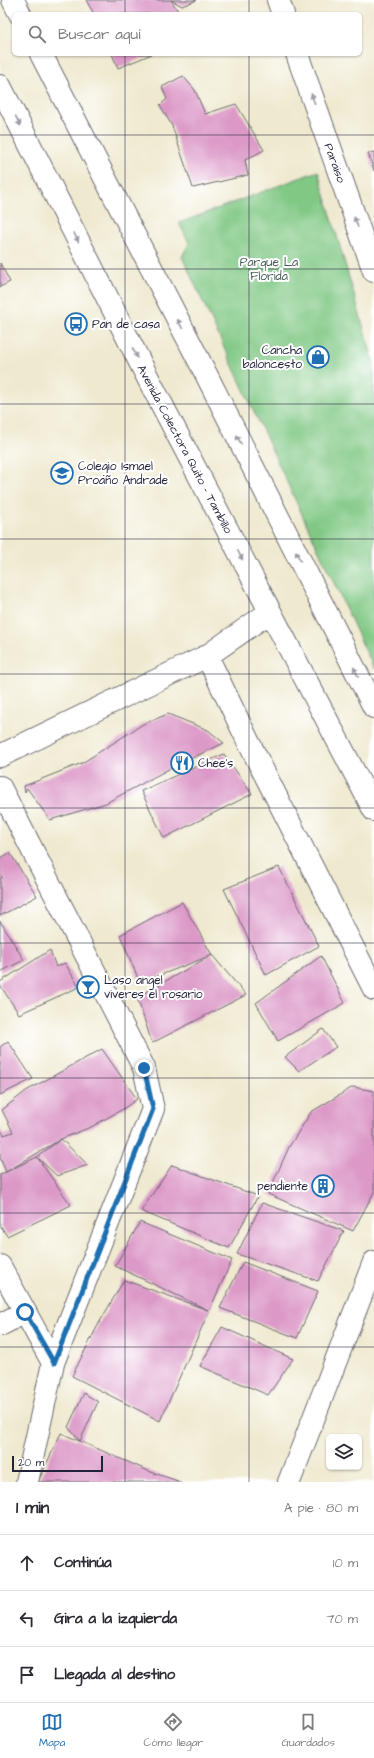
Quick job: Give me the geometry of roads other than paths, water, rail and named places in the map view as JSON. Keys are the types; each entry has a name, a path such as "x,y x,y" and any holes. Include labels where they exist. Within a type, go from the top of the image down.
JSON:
{"main road":[{"path":"13,0 19,12"},
{"path":"278,0 282,12"},
{"path":"42,56 207,376 374,707"},
{"name":"Paraiso","path":"298,56 374,272"},
{"name":"Avenida Colectora Quito - Tambillo","path":"0,86 146,375 374,810"},
{"path":"0,756 208,656 270,612"},
{"path":"208,656 249,743 374,989"},
{"path":"0,787 144,1068 153,1109 54,1363 27,1482"},
{"path":"289,1482 374,1262"},
{"path":"0,1266 54,1363"},
{"path":"0,1325 25,1312"}],"place":[{"name":"Pan de casa","path":"76,324"},
{"name":"Cancha baloncesto","path":"318,357"},
{"name":"Colegio Ismael Proaño Andrade","path":"62,473"},
{"name":"Chee's","path":"182,763"},
{"name":"Laso angel viveres el rosario","path":"88,987"},
{"name":"pendiente","path":"323,1186"}],"park label":[{"name":"Parque La Florida","path":"269,269"}]}
